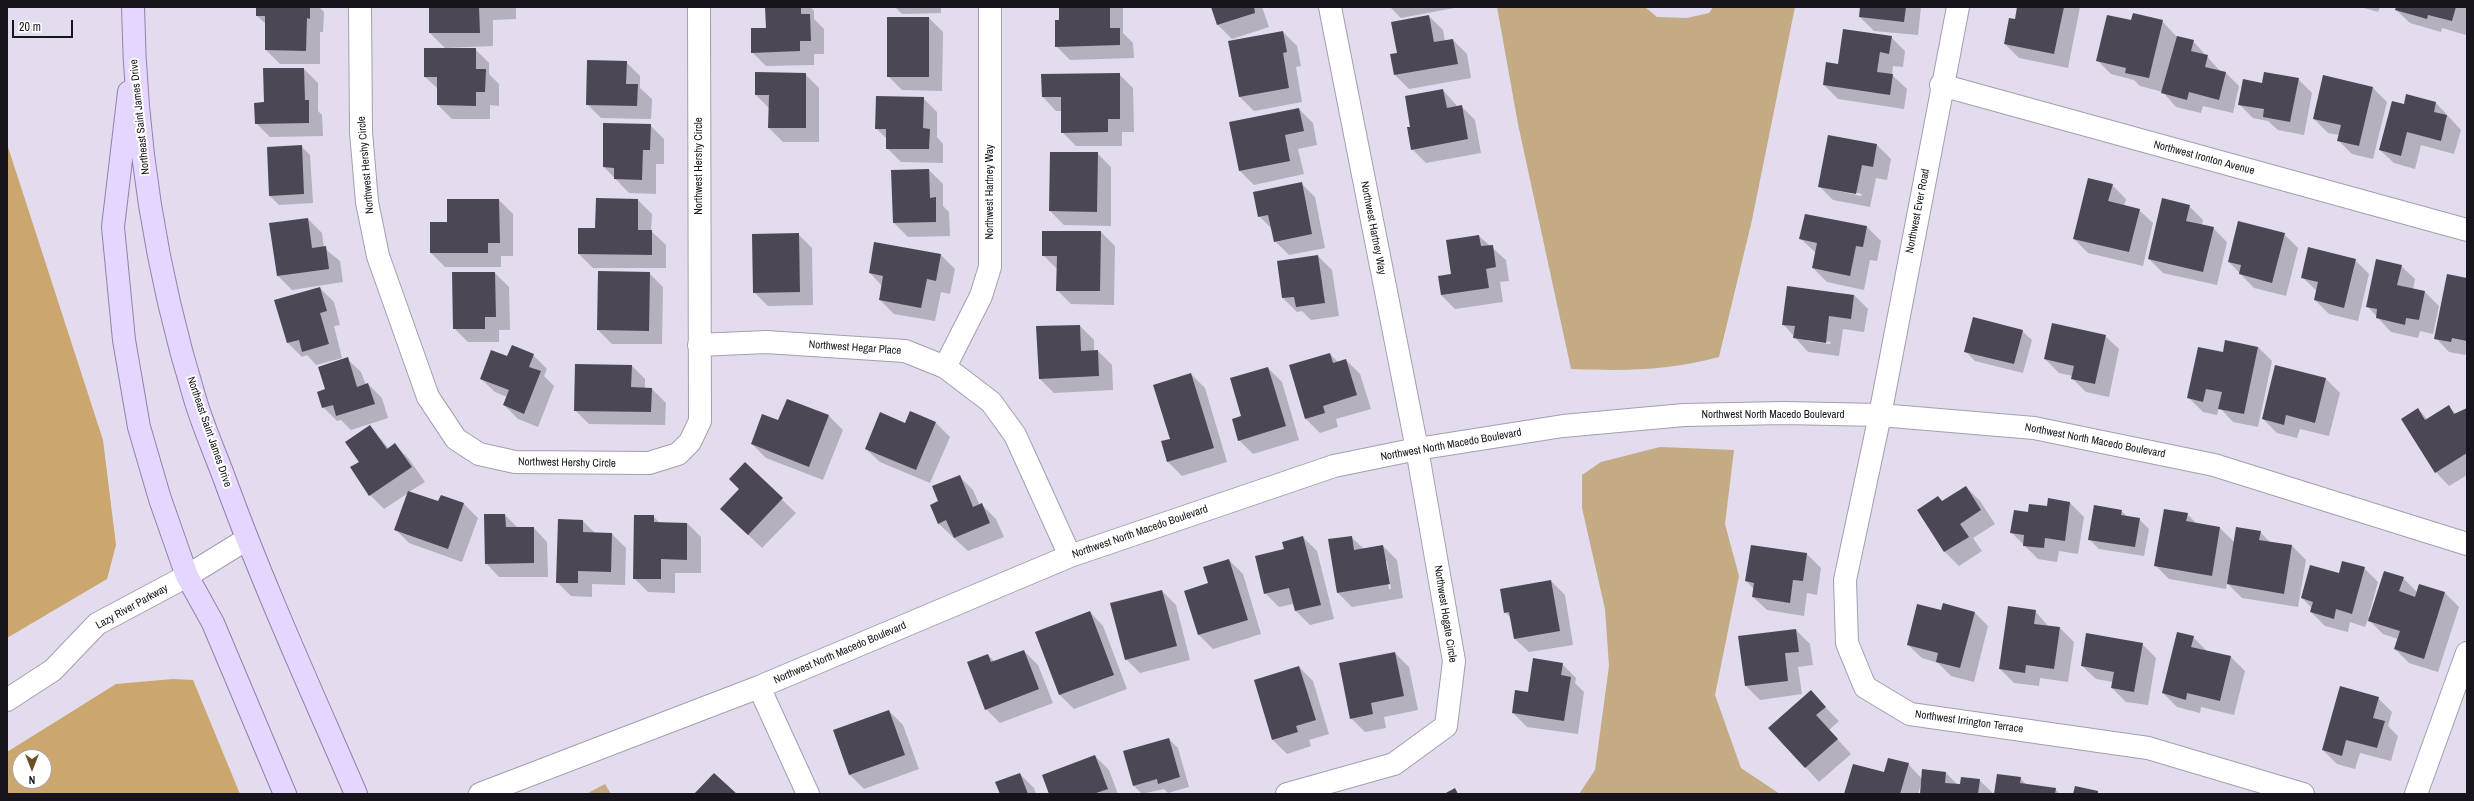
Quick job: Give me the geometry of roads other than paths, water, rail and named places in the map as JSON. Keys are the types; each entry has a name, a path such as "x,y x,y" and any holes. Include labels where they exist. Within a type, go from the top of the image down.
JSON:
{"main road":[{"name":"Northeast Saint James Drive","path":"133,7 134,51 149,208 166,287 195,399 247,539 356,794"},
{"name":"Northeast Saint James Drive","path":"134,51 113,227 124,340 139,427 160,499 187,576 213,623 285,794"}],"street":[{"name":"Northwest Hershy Circle","path":"360,7 361,132 367,202 378,256 428,397 456,439 479,454 514,462 649,463 678,454 690,442 700,421 699,7"},
{"name":"Northwest Hartney Way","path":"945,367 981,296 990,267 990,7"},
{"name":"Northwest Hartney Way","path":"1330,7 1417,449"},
{"name":"Northwest Ever Road","path":"1880,415 1941,85 1958,7"},
{"name":"Northwest Ironton Avenue","path":"1941,85 2467,230"},
{"name":"Northwest Hegar Place","path":"699,345 766,342 905,351 945,367 991,402 1015,435 1070,556"},
{"name":"Northwest North Macedo Boulevard","path":"480,794 759,687 1070,556 1334,466 1417,449 1563,426 1684,415 1784,413 1880,415 2034,428 2214,465 2467,544"},
{"name":"Northwest Irrington Terrace","path":"1880,415 1845,580 1847,643 1865,687 1910,714 2148,748 2303,794"},
{"name":"Northwest Hogate Circle","path":"1287,794 1394,764 1446,726 1454,661 1417,449"},
{"name":"Lazy River Parkway","path":"7,700 53,670 97,624 187,576 247,539"},
{"path":"2416,794 2467,653"},
{"path":"759,687 808,794"}]}
